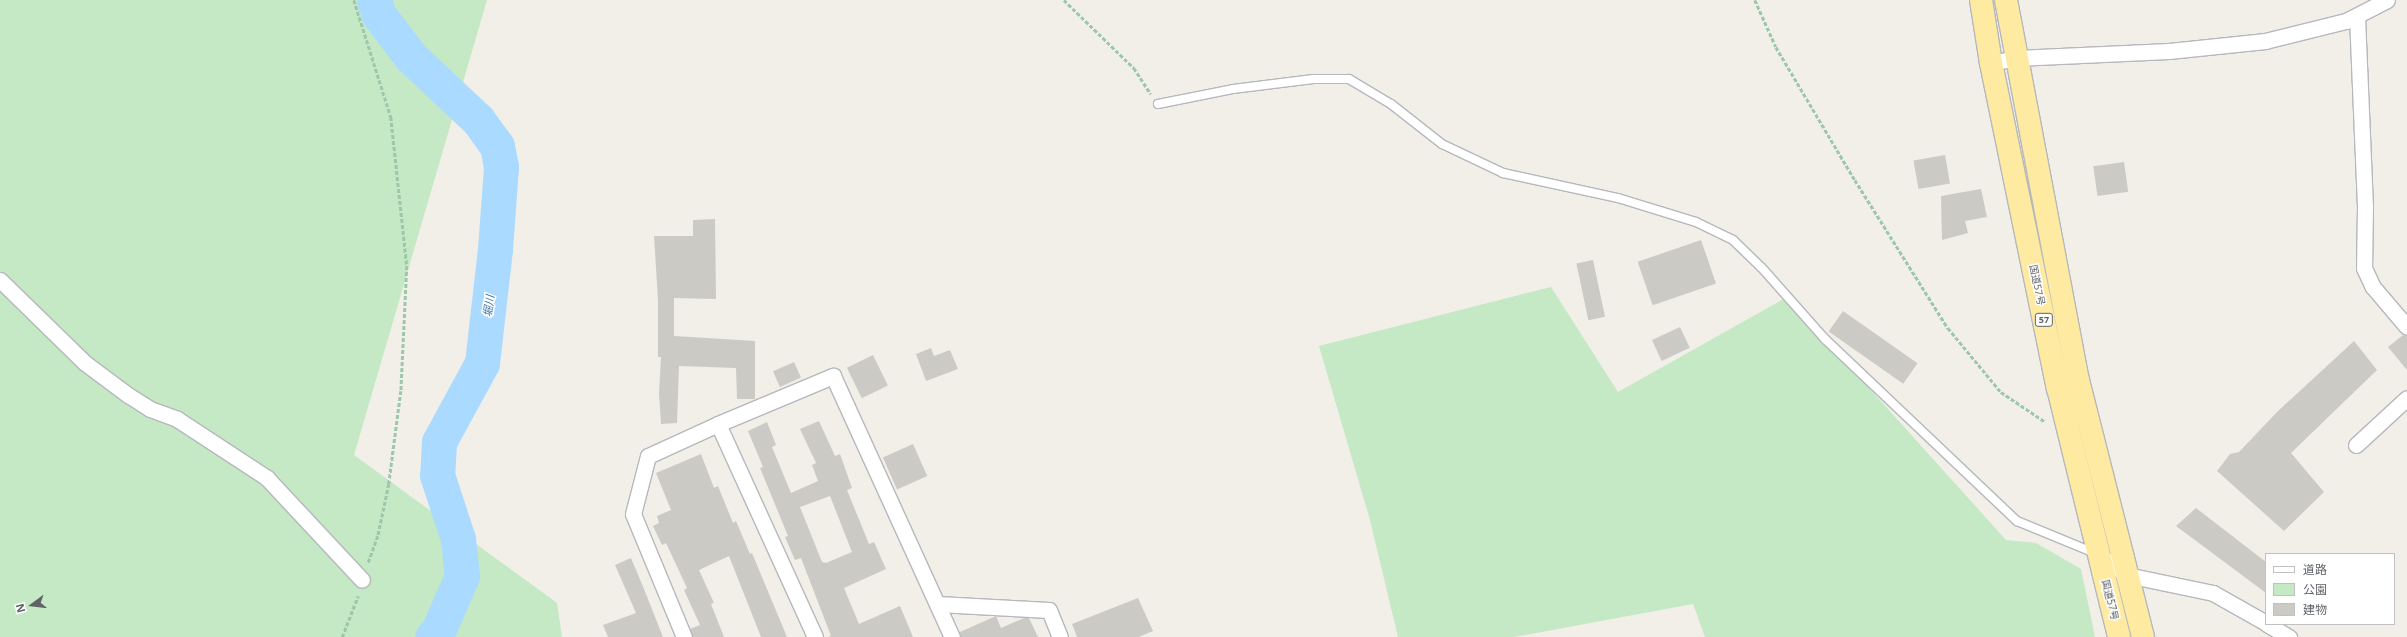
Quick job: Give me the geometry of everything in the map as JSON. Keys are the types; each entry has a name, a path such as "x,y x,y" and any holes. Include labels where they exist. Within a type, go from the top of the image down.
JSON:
{"highway":[{"name":"国道57号","path":"1981,0 1991,64 2058,388 2119,637"},
{"name":"57","path":"2006,0 2078,380 2143,637"}],"street":[{"path":"1991,64 2016,58 2169,51 2266,41 2346,21 2387,0"},
{"path":"2357,16 2365,207 2364,268 2373,287 2407,326"},
{"path":"0,280 85,363 128,395 150,408 177,419 267,478 362,580"},
{"path":"682,636 633,514 648,456 718,424 833,376 952,637"},
{"path":"2356,446 2407,398"},
{"path":"718,424 815,637"},
{"path":"2099,555 2127,575 2213,593 2265,623"},
{"path":"938,604 1049,610 1060,637"},
{"path":"2268,625 2288,637"}],"lane":[{"path":"1158,104 1233,89 1313,79 1349,79 1391,104 1442,144 1503,173 1618,198 1696,222 1733,240 1762,268 1825,340 2017,521 2099,555"}],"path":[{"path":"342,637 358,599 362,580 378,536 389,484 401,391 407,266 391,117 354,0"},
{"path":"1064,0 1134,68 1158,104"},
{"path":"1754,0 1784,60 1948,328 2001,392 2045,422"}],"green space":[{"path":"0,0 487,0 354,455 557,603 562,637 0,637"},
{"path":"1551,287 1618,392 1787,297 2006,540 2036,543 2081,569 2095,637 1705,637 1693,604 1514,637 1398,637 1370,520 1319,346"}],"building":[{"path":"1945,155 1950,184 1919,189 1913,161"},
{"path":"2124,162 2128,192 2097,196 2093,166"},
{"path":"1981,189 1987,217 1965,221 1968,233 1942,240 1941,196"},
{"path":"715,219 716,299 674,298 674,336 755,341 755,399 737,399 736,368 679,366 677,423 661,424 659,393 661,357 658,357 658,300 654,236 693,236 693,220"},
{"path":"1701,240 1716,283 1653,305 1638,262"},
{"path":"1593,260 1605,317 1588,320 1576,264"},
{"path":"1843,311 1918,363 1903,384 1829,331"},
{"path":"1680,327 1690,348 1662,361 1652,340"},
{"path":"2403,335 2407,336 2407,370 2388,347"},
{"path":"2354,341 2377,370 2291,453 2324,492 2284,531 2217,471 2230,454 2239,452 2277,412"},
{"path":"931,348 934,356 950,350 958,369 926,381 916,354"},
{"path":"873,355 888,386 862,398 847,368"},
{"path":"794,362 801,378 780,387 773,371"},
{"path":"819,421 835,456 840,454 852,488 847,490 869,544 874,542 886,569 844,588 859,624 900,606 913,637 828,637 831,636 801,558 795,560 785,537 788,536 760,468 763,467 748,431 767,422 776,445 772,447 791,493 818,481 812,465 816,463 800,429","holes":["830,496 852,552 826,563 822,562 800,507"]},
{"path":"913,444 927,476 897,489 883,457"},
{"path":"701,454 714,488 718,486 733,523 736,521 750,554 752,553 787,637 761,637 729,556 699,570 714,603 711,604 724,637 693,637 690,629 700,625 684,590 687,588 666,543 662,545 653,526 659,523 657,516 671,510 656,473"},
{"path":"2196,508 2265,561 2265,592 2176,526"},
{"path":"631,558 663,637 608,637 603,625 636,613 615,565"},
{"path":"1138,598 1153,631 1139,637 1077,637 1072,624"},
{"path":"996,616 1001,628 1024,618 1029,618 1038,637 961,637 960,632"}],"waterway":[{"name":"堀川","path":"374,0 379,15 411,57 478,120 497,146 501,167 495,249 482,363 439,442 437,475 458,539 462,576 438,631 432,637"}]}
